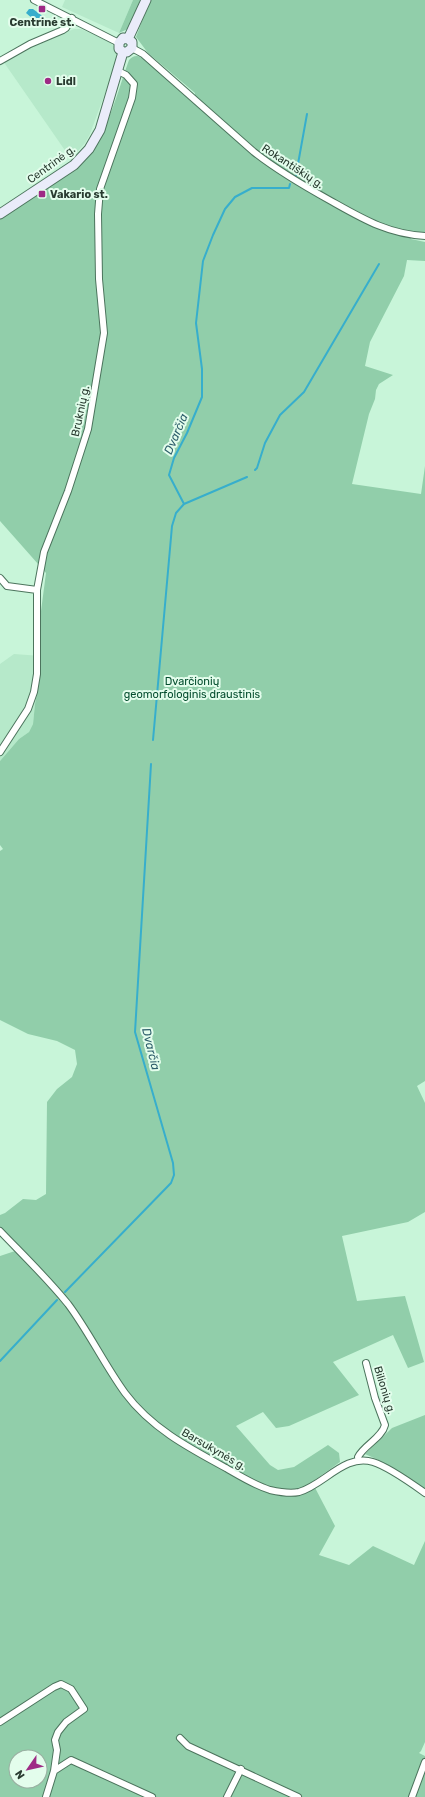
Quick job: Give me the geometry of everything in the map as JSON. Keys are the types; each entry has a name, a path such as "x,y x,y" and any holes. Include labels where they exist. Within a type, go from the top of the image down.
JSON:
{"main road":[{"path":"128,39 146,0"},
{"path":"123,38 128,39 132,42 132,48 128,52 123,52 119,49 119,43 123,38"},
{"name":"Centrinė g.","path":"0,214 74,165 89,149 100,130 123,52"}],"street":[{"path":"34,0 119,43"},
{"path":"0,60 30,44 63,30 72,18"},
{"name":"Rokantiškių g.","path":"132,48 143,54 254,152 278,170 374,225 398,232 425,236"},
{"name":"Bruknių g.","path":"0,752 28,709 34,692 37,674 37,590 44,552 68,492 88,429 104,333 99,279 98,214 100,189 132,98 134,84 126,75 118,71"},
{"path":"0,578 7,586 37,590"},
{"name":"Barsukynės g.","path":"0,1231 50,1282 68,1305 102,1359 136,1406 151,1421 185,1446 253,1483 270,1490 300,1492 343,1466 366,1460 378,1464 425,1493"},
{"name":"Bilionių g.","path":"359,1461 358,1458 362,1451 383,1430 385,1425 375,1398 366,1362"},
{"path":"0,1722 54,1686 61,1684 71,1689 84,1709 66,1722 58,1732 55,1740 57,1750 54,1771 46,1797"},
{"path":"180,1738 188,1746 298,1797"},
{"path":"54,1771 71,1760 152,1797"},
{"path":"412,1797 425,1762"},
{"path":"227,1797 240,1769"}],"shaded area":[{"path":"65,0 133,0 119,33 62,7"},
{"path":"74,29 81,29 109,42 118,50 119,55 90,134 85,143 71,159 3,61 24,50"},
{"path":"14,654 41,656 40,677 33,724 29,732 19,739 0,761 0,664"}],"green space":[{"path":"133,0 140,0 130,28 119,33"},
{"name":"Dvarčionių geomorfologinis draustinis","path":"150,0 425,0 425,232 413,232 411,239 425,242 425,261 407,260 404,276 370,342 365,366 393,375 379,384 376,390 375,399 369,414 352,484 421,494 425,466 425,1081 417,1086 425,1103 425,1212 408,1222 342,1236 357,1301 405,1296 424,1362 408,1368 393,1335 333,1362 359,1395 289,1426 276,1428 263,1412 236,1426 270,1465 278,1470 294,1467 328,1445 339,1453 340,1462 312,1482 335,1526 319,1555 349,1565 373,1546 414,1565 425,1541 425,1742 419,1753 425,1756 425,1797 0,1797 0,1256 15,1251 18,1245 0,1227 0,1215 5,1213 23,1199 36,1200 46,1194 47,1102 57,1089 72,1077 77,1064 75,1050 57,1041 28,1034 0,1020 0,851 3,849 0,845 0,761 19,739 29,732 33,724 40,677 41,611 46,573 0,521 0,218 75,169 86,158 102,133 129,60 132,57 137,56 149,62 194,102 195,93 148,53 136,37"},
{"path":"425,1415 425,1489 383,1462 365,1454 392,1428"}],"water":[{"path":"29,9 33,9 49,21 43,26 40,25 26,13"}],"waterway":[{"name":"Dvarčia","path":"296,175 307,114"},
{"name":"Dvarčia","path":"153,740 172,526 176,513 184,504 169,475 174,458 187,433 202,397 202,369 196,323 203,261 225,209 235,197 252,188 289,188 290,184"},
{"path":"255,470 265,443 280,415 304,392 379,264"},
{"path":"184,504 247,477"},
{"name":"Dvarčia","path":"65,1292 171,1183 174,1175 173,1163 135,1032 151,764"},
{"name":"Dvarčia","path":"0,1361 57,1300"}],"place":[{"name":"Centrinė st.","path":"42,9"},
{"name":"Lidl","path":"48,81"},
{"name":"Vakario st.","path":"42,194"}]}
